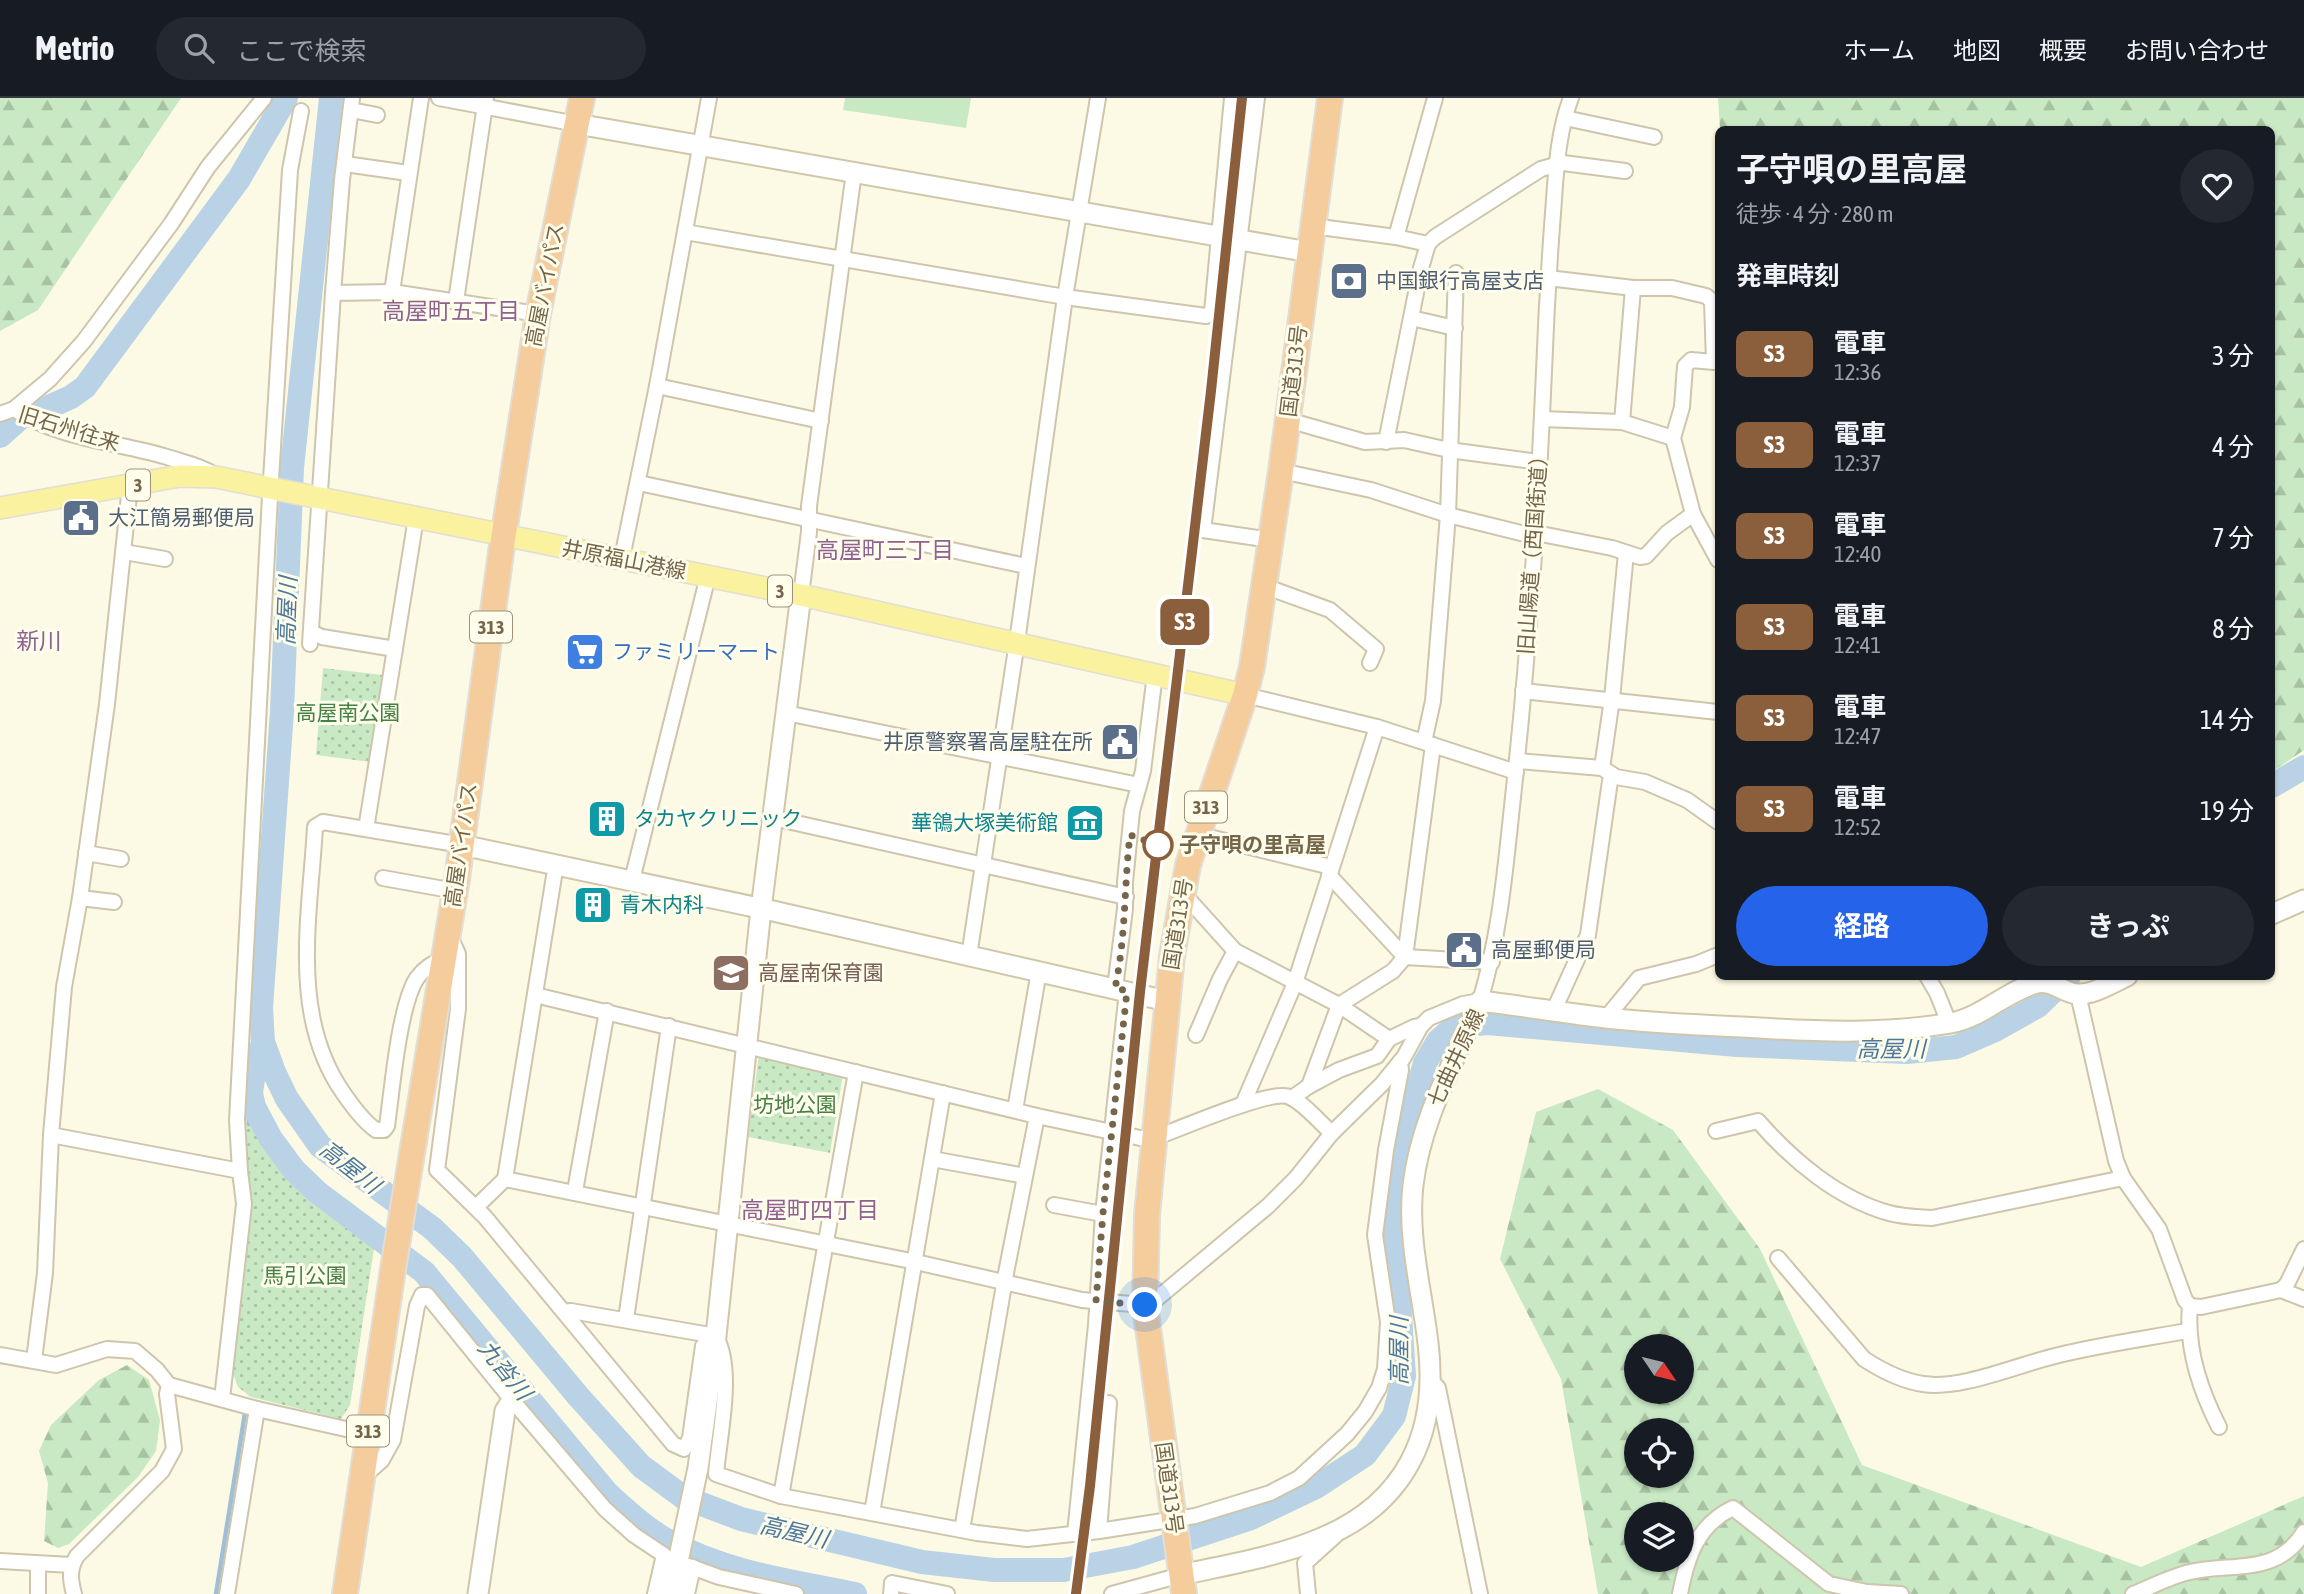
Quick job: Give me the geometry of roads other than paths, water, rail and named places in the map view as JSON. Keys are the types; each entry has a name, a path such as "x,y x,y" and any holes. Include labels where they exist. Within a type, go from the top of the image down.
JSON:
{"highway":[{"name":"高屋バイパス","path":"345,1594 393,1269 462,845 503,537 538,314 582,98"},
{"name":"国道313号","path":"1182,1579 1145,1305 1147,1216 1167,1001 1188,865 1252,667 1282,471 1330,98"}],"main road":[{"name":"井原福山港線","path":"0,508 180,476 216,477 503,537 708,576 1017,642 1245,695"}],"street":[{"path":"7,412 50,379 84,341 171,224 208,166 264,98"},
{"path":"392,292 421,98"},
{"path":"439,98 486,103 577,124 1309,252"},
{"path":"622,558 639,483 709,98"},
{"path":"969,956 1017,642 1065,297 1098,98"},
{"path":"685,232 1065,297 1206,316 1212,312 1231,98"},
{"path":"1257,98 1203,530 1271,540"},
{"path":"1396,236 1434,98"},
{"name":"旧山陽道（西国街道）","path":"1478,1004 1492,962 1499,924 1517,766 1535,534 1548,278 1557,164 1564,118 1571,98"},
{"path":"456,301 486,103"},
{"path":"377,114 351,104 342,180 316,497 311,638 322,637 395,649"},
{"path":"222,1399 243,1228 244,1204 237,1121 290,170 301,111"},
{"path":"1564,118 1654,136"},
{"path":"345,164 408,173"},
{"path":"1386,442 1428,244 1541,169 1557,164 1625,171"},
{"path":"671,1594 698,1468 716,1336 761,909 801,596 809,506 854,172"},
{"path":"1312,226 1396,236 1428,244"},
{"path":"1309,1086 1339,1005 1393,971 1405,957 1433,701 1448,515 1456,273"},
{"path":"1548,278 1633,288 1672,288 1710,298 1715,328"},
{"path":"1622,422 1633,288"},
{"path":"333,293 392,292 538,314"},
{"path":"1420,320 1455,328"},
{"path":"1715,362 1691,360 1685,366 1682,408 1673,438 1693,514 1715,554"},
{"path":"657,386 821,421"},
{"name":"旧石州往来","path":"7,412 23,414 74,435 150,452 194,466 216,477"},
{"path":"1542,419 1622,422 1673,438"},
{"path":"1288,420 1365,442 1404,440 1449,450 1539,462"},
{"path":"1282,471 1371,490 1448,515 1612,548 1640,557 1646,556 1667,533 1693,514"},
{"path":"639,483 1026,566"},
{"path":"34,1360 44,1273 51,1135 64,987 80,898 107,704 130,486"},
{"path":"366,829 416,518"},
{"path":"124,552 165,559"},
{"path":"1554,1010 1588,935 1626,553"},
{"path":"632,880 708,576"},
{"path":"1264,586 1337,615 1376,649 1370,663"},
{"path":"1075,1534 1112,1132 1125,883 1132,811 1139,785 1155,674"},
{"path":"1523,691 1715,712"},
{"path":"1245,695 1377,727 1517,766 1606,771 1645,782 1687,800 1715,820"},
{"path":"786,713 1139,785"},
{"path":"1243,1104 1294,983 1377,727"},
{"path":"774,818 1126,897"},
{"path":"442,959 427,966 416,980 405,1012 387,1126 384,1130 376,1130 352,1106 335,1082 321,1051 311,1018 306,982 315,828 323,822 462,845 632,880 1167,1001"},
{"path":"1197,834 1330,871 1405,957 1492,962"},
{"path":"86,853 121,859"},
{"path":"476,1208 505,1179 556,864"},
{"path":"383,878 455,891"},
{"path":"1182,897 1191,902 1235,951 1339,1005 1389,1039"},
{"path":"80,898 114,902"},
{"path":"2275,913 2304,900"},
{"path":"448,931 458,954 458,993 437,1170 476,1208 673,1444 684,1450 691,1438 703,1346 716,1336"},
{"path":"1196,1035 1235,951"},
{"path":"1606,1018 1639,978 1696,964 1715,956"},
{"path":"1015,1110 1039,971"},
{"path":"1929,980 1949,1023"},
{"name":"七曲井原線","path":"1182,1579 1298,1546 1342,1528 1380,1499 1400,1478 1414,1457 1425,1429 1431,1380 1412,1226 1413,1186 1420,1147 1430,1115 1478,1004 1554,1010 1606,1018 1825,1032 1949,1023 1969,1019 2030,985 2097,989 2118,980"},
{"path":"2062,986 2123,1178 2159,1229 2185,1300 2190,1306 2188,1331 2205,1399 2219,1427"},
{"path":"535,995 1112,1132 1154,1138 1243,1104 1282,1095 1292,1098 1332,1133"},
{"path":"505,1179 575,1191 1096,1301 1145,1305 1154,1301 1268,1206 1296,1178 1332,1133 1374,1093 1400,1062 1421,1026 1429,1018 1463,1004 1478,1004"},
{"path":"575,1191 607,1011"},
{"path":"626,1319 669,1026"},
{"path":"1292,1098 1339,1070 1377,1056 1389,1039 1421,1026"},
{"path":"716,1336 726,1372 716,1474 781,1496 962,1530 1027,1539 1173,1521 1230,1507 1270,1493 1298,1478 1347,1434 1365,1412 1379,1388 1385,1369 1388,1322 1375,1234 1390,1124 1401,1070 1400,1062"},
{"path":"781,1496 856,1072"},
{"path":"872,1513 943,1093"},
{"path":"962,1530 1037,1116"},
{"path":"1716,1131 1758,1121 1786,1151 1817,1176 1851,1196 1888,1212 1908,1216 1932,1218 2123,1178"},
{"path":"51,1135 240,1171"},
{"path":"932,1159 1025,1176"},
{"path":"1054,1205 1103,1213"},
{"path":"2190,1306 2201,1307 2281,1290 2287,1284 2304,1249"},
{"path":"1779,1258 1864,1359 1878,1368 1922,1384 1941,1385 2055,1356 2188,1331"},
{"path":"2281,1290 2304,1299"},
{"path":"361,1478 382,1460 393,1440 417,1306 422,1295 427,1294 512,1400 605,1509 635,1535 679,1561 719,1577 796,1594"},
{"path":"564,1312 626,1319 716,1336"},
{"path":"1,1360 34,1360 56,1365 107,1349 135,1351 157,1370 169,1385 257,1409 368,1434"},
{"path":"1431,1380 1438,1388 1480,1594"},
{"path":"74,1594 71,1566 170,1460 174,1449 167,1394 169,1385"},
{"path":"478,1594 505,1411 512,1400"},
{"path":"1099,1531 1109,1404"},
{"path":"227,1594 257,1409"},
{"path":"1680,1594 1684,1569 1704,1528 1733,1508 1829,1584 1867,1592 1901,1594"},
{"path":"1308,1594 1305,1563 1342,1528"},
{"path":"2133,1594 2190,1572 2260,1565 2280,1556 2304,1532"},
{"path":"0,1561 71,1566"},
{"path":"655,1594 679,1561"},
{"path":"679,1561 687,1594"},
{"path":"38,1565 38,1594"},
{"path":"1112,1594 1182,1579"},
{"path":"891,1594 892,1583 947,1594"}],"waterway":[{"path":"40,411 71,397 85,387 239,179 286,98"},
{"name":"高屋川","path":"331,98 292,468 282,711 261,1008 263,1042 287,1099 320,1146 432,1228 462,1257 578,1396 641,1466 683,1497 741,1519 922,1562 994,1570 1064,1570 1133,1557 1251,1518 1316,1487 1365,1455 1394,1416 1404,1376 1394,1224 1406,1128 1425,1063 1438,1041 1455,1026 1488,1023 1737,1045 1907,1052 1956,1047 1995,1030 2038,1006 2065,980"},
{"path":"0,436 18,420"},
{"name":"高屋川","path":"2275,784 2304,767"},
{"name":"九沓川","path":"263,1042 251,1093 254,1107 271,1139 294,1170 317,1192 424,1272 607,1493 653,1532 692,1553 737,1569 855,1594"},
{"path":"249,1124 248,1106 251,1093"},
{"path":"216,1594 245,1413"}],"railway":[{"path":"1076,1594 1090,1485 1140,992 1221,308 1242,98"}],"train":[{"name":"S3","path":"1076,1594 1090,1486 1140,992 1211,391 1242,98"}],"place":[{"name":"中国銀行高屋支店","path":"1349,281"},
{"name":"大江簡易郵便局","path":"81,518"},
{"name":"ファミリーマート","path":"585,652"},
{"name":"井原警察署高屋駐在所","path":"1120,742"},
{"name":"タカヤクリニック","path":"607,819"},
{"name":"華鴒大塚美術館","path":"1085,823"},
{"name":"子守唄の里高屋","path":"1158,845"},
{"name":"青木内科","path":"593,905"},
{"name":"高屋郵便局","path":"1464,950"},
{"name":"高屋南保育園","path":"731,973"}],"district":[{"name":"高屋町五丁目","path":"451,311"},
{"name":"高屋町三丁目","path":"885,550"},
{"name":"新川","path":"39,641"},
{"name":"高屋町四丁目","path":"810,1210"}],"park label":[{"name":"高屋南公園","path":"348,713"},
{"name":"坊地公園","path":"795,1105"},
{"name":"馬引公園","path":"305,1276"}]}
